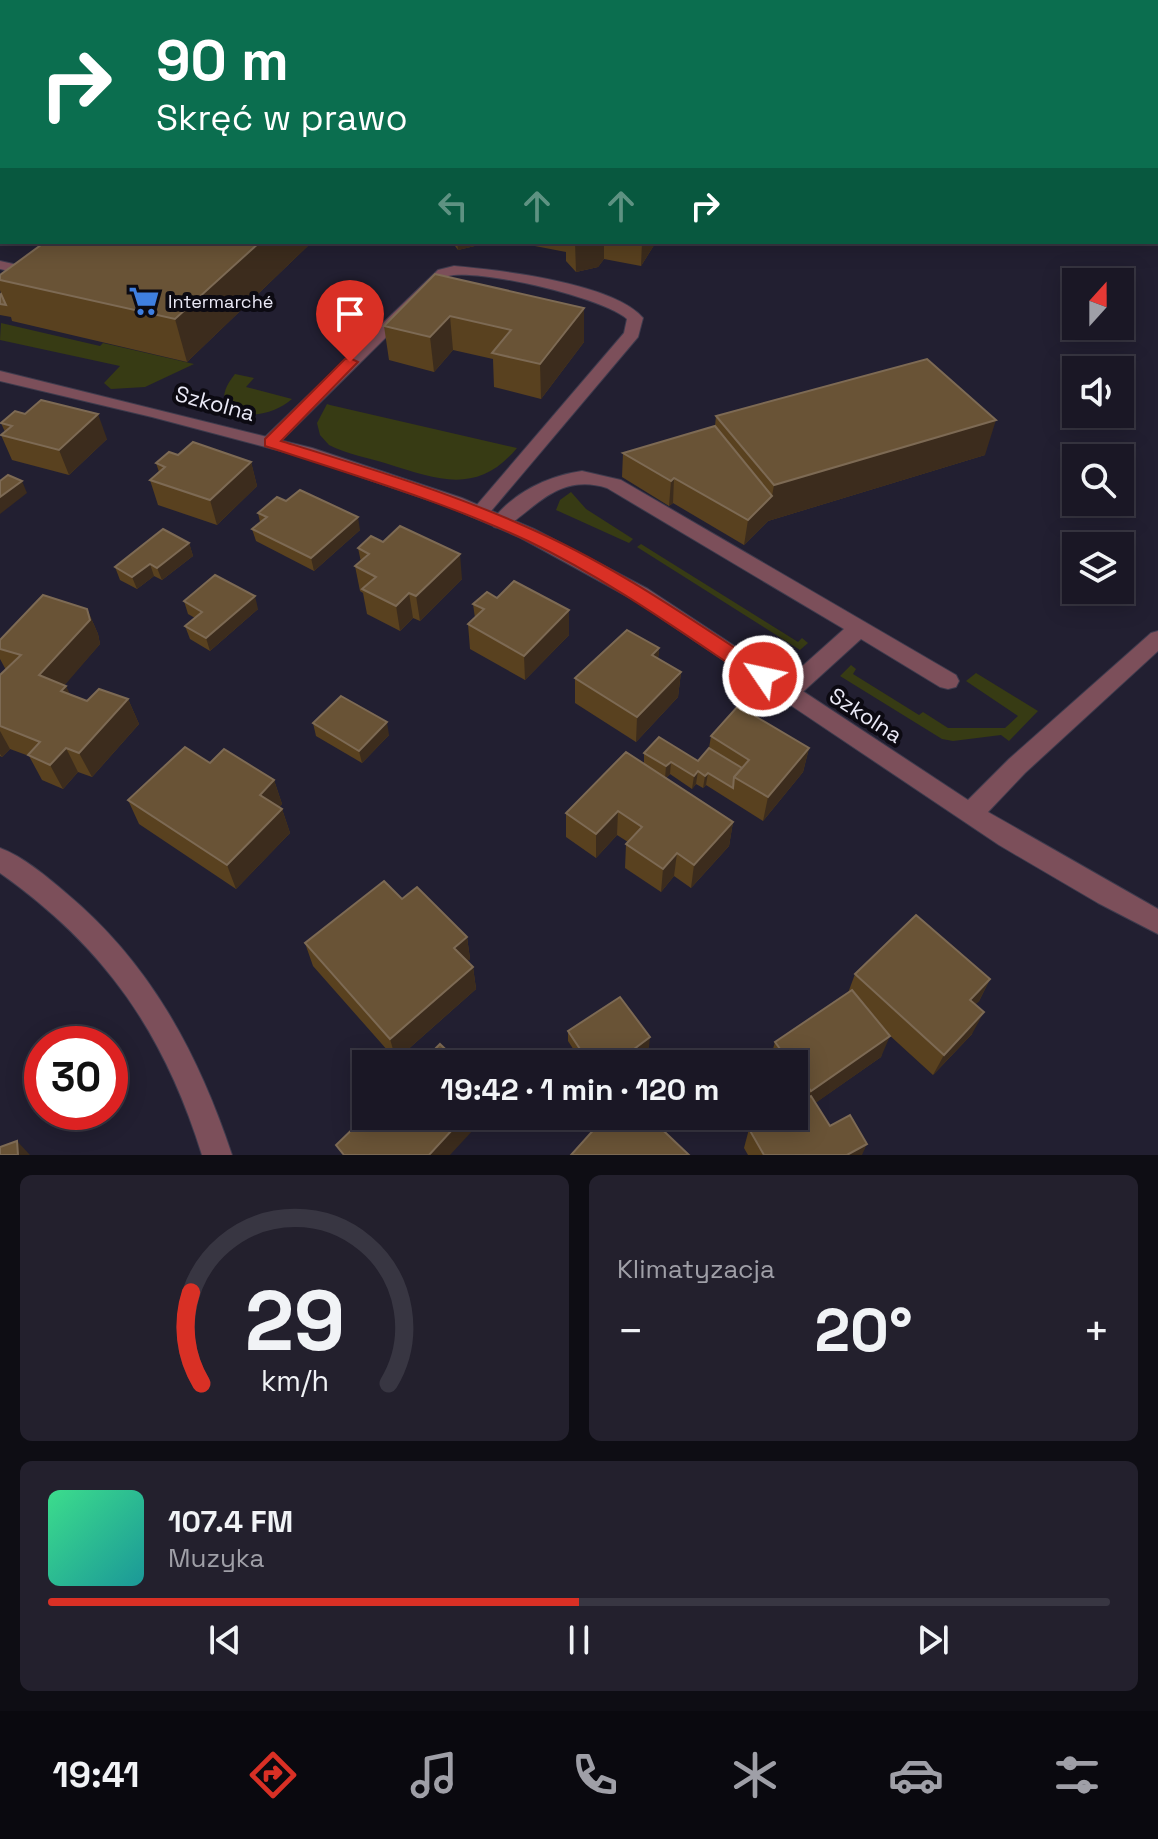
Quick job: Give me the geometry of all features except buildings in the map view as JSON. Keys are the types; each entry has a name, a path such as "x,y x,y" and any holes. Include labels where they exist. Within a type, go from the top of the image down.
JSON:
{"street":[{"path":"9,286 48,257"},
{"path":"0,265 46,276 49,281 45,285"},
{"path":"270,442 443,273 454,270 475,272 601,297 624,306 635,318 632,334 479,513"},
{"name":"Szkolna","path":"0,376 270,442 361,469 501,522 627,586 970,814 1047,862 1158,922"},
{"path":"501,522 522,501 545,486 573,477 596,477 614,484 948,681"},
{"path":"787,693 859,628"},
{"path":"970,814 1017,766 1157,643"},
{"path":"0,859 63,903 97,935 153,1007 197,1096 217,1155"}],"green space":[{"path":"1,323 194,364 145,387 111,389 104,383 120,366 0,340"},
{"path":"235,374 254,378 246,387 292,399 265,413 239,413 229,408 224,400 226,389"},
{"path":"327,404 517,448 488,473 472,478 457,480 424,475 329,445 320,435 317,423"},
{"path":"571,492 586,509 633,539 629,543 556,510 560,500"},
{"path":"641,544 798,642 802,638 808,643 800,650 637,547"},
{"path":"851,665 856,669 853,674 919,715 923,712 948,728 1005,728 1018,716 966,681 976,673 1038,711 1009,741 1001,735 953,741 942,739 840,676"}],"place":[{"name":"Intermarché","path":"144,301"}],"route":[{"path":"350,362 270,442 429,493 534,537 627,586 763,676"}]}
